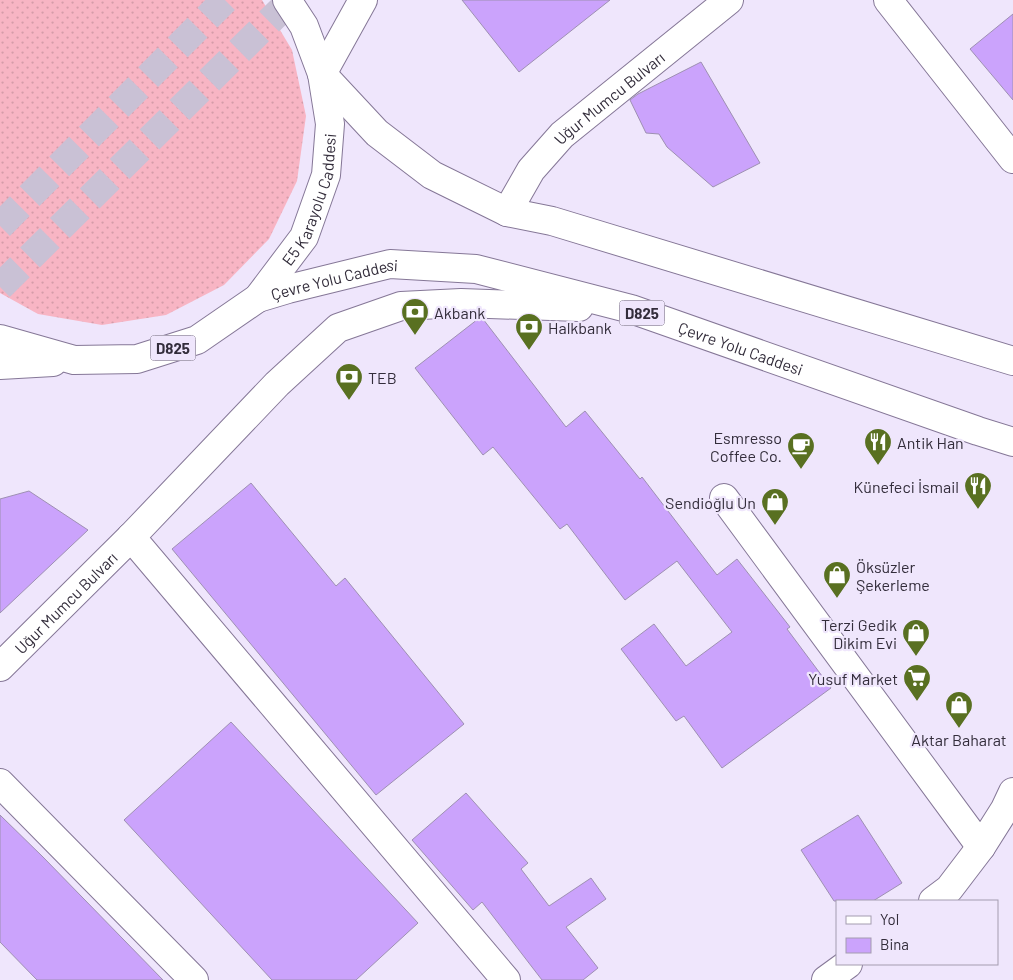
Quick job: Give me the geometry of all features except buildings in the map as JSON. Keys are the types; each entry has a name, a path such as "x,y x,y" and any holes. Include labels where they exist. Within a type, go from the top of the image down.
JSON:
{"main road":[{"name":"E5 Karayolu Caddesi","path":"0,339 74,360 137,359 197,340 258,298 304,237 326,174 330,124 322,74 304,26 287,0"},
{"path":"363,0 322,74 377,133 432,175 506,212 552,221 1013,361"},
{"name":"Uğur Mumcu Bulvarı","path":"506,212 531,170 562,135 729,0"},
{"path":"888,0 1013,159"},
{"name":"Çevre Yolu Caddesi","path":"258,298 390,264 476,269 631,309 1013,442"},
{"name":"Uğur Mumcu Bulvarı","path":"0,667 131,537 277,384 338,328 401,306 461,303 631,309"},
{"name":"D825","path":"0,364 74,360"},
{"path":"724,498 981,847"},
{"path":"131,537 506,980"},
{"path":"0,783 194,980"},
{"path":"934,900 949,890 981,847 1005,809 1013,792"},
{"path":"826,980 847,965"}],"shaded area":[{"path":"0,0 262,0 292,50 306,116 297,181 269,239 224,285 166,315 102,325 38,314 0,293"}],"tunnel":[{"path":"0,226 225,0"},
{"path":"0,287 291,0"}],"place":[{"name":"Akbank","path":"415,336"},
{"name":"Halkbank","path":"529,351"},
{"name":"TEB","path":"349,401"},
{"name":"Antik Han","path":"878,466"},
{"name":"Esmresso Coffee Co.","path":"801,470"},
{"name":"Künefeci İsmail","path":"978,510"},
{"name":"Sendioğlu Un","path":"775,526"},
{"name":"Öksüzler Şekerleme","path":"837,599"},
{"name":"Terzi Gedik Dikim Evi","path":"916,657"},
{"name":"Yusuf Market","path":"917,702"},
{"name":"Aktar Baharat","path":"959,729"}]}
